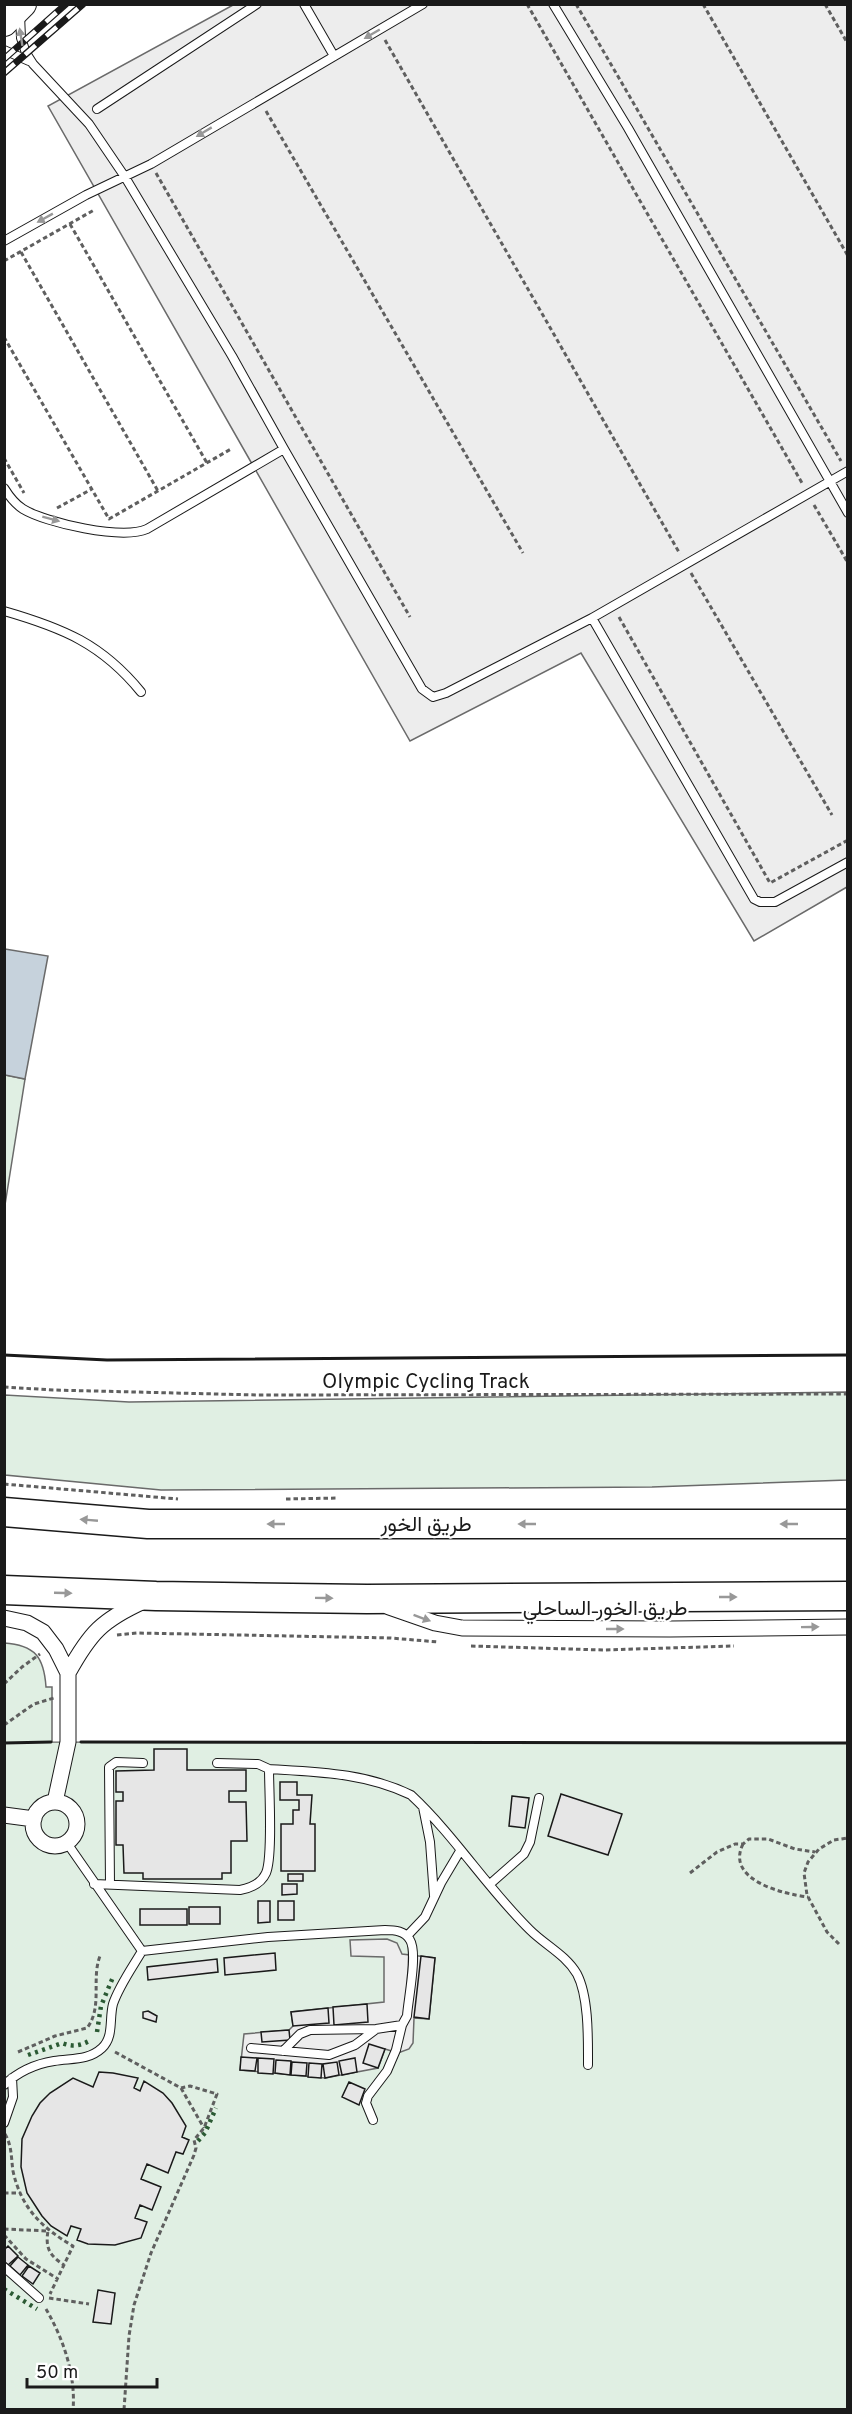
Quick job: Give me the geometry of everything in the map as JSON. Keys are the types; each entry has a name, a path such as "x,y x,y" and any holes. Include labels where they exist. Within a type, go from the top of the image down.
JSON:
{"highway":[{"name":"طريق الخور","path":"8,1514 148,1524 848,1524"},
{"path":"4,1590 156,1596 367,1599 848,1596"}],"street":[{"path":"68,1673 85,1642 104,1623 122,1611 156,1596"},
{"name":"طريق الخور الساحلي","path":"367,1599 435,1623 462,1628 848,1627"},
{"path":"4,1618 27,1623 43,1632 56,1649 68,1673 67,1751 55,1802"},
{"path":"55,1802 67,1805 77,1821 75,1833 67,1843 54,1846 42,1842 35,1832 34,1819 44,1805 55,1802"},
{"path":"4,1815 34,1819"}],"lane":[{"path":"97,110 257,4"},
{"path":"304,4 334,56"},
{"path":"4,241 86,195 151,164 423,4"},
{"path":"553,4 628,128 828,482 848,513"},
{"path":"16,12 23,47 33,64 89,124 125,177 232,356 422,689 433,697 454,689 592,618 847,471"},
{"path":"4,50 21,56 33,64"},
{"path":"4,488 21,508 34,514 113,533 132,533 147,529 284,449"},
{"path":"4,611 56,627 85,641 112,660 141,692"},
{"path":"592,618 754,899 760,902 775,902 848,862"},
{"path":"110,1884 109,1767 116,1762 143,1763"},
{"path":"217,1763 258,1764 269,1769 321,1772 365,1778 392,1786 411,1795 531,1932 570,1964 577,1975 585,2005 588,2065"},
{"path":"94,1884 240,1890 256,1886 263,1879 268,1864 269,1769"},
{"path":"490,1884 524,1854 530,1842 539,1798"},
{"path":"422,1806 430,1842 434,1897"},
{"path":"67,1843 142,1952"},
{"path":"407,1936 425,1917 460,1851"},
{"path":"142,1952 268,1936 385,1930 398,1931 407,1936 413,1951 407,2016 387,2071 368,2096 366,2103 373,2120"},
{"path":"4,2085 32,2067 88,2057 104,2046 109,2036 113,2003 142,1952"},
{"path":"283,2051 300,2034 310,2030 376,2029 402,2025"},
{"path":"251,2048 329,2055 355,2045 376,2029"},
{"path":"4,2123 13,2097 12,2078"},
{"path":"4,2267 39,2298"}],"path":[{"path":"527,4 848,563"},
{"path":"576,4 847,471"},
{"path":"704,4 848,256"},
{"path":"825,4 848,44"},
{"path":"379,30 832,815"},
{"path":"259,99 523,553"},
{"path":"151,164 410,617"},
{"path":"4,261 94,210"},
{"path":"70,224 207,463"},
{"path":"21,252 158,491"},
{"path":"4,338 109,519 231,449"},
{"path":"4,458 30,499"},
{"path":"55,508 92,489"},
{"path":"612,605 770,883 848,840"},
{"name":"Olympic Cycling Track","path":"4,1387 257,1395 848,1394"},
{"path":"4,1484 179,1500"},
{"path":"282,1499 338,1498"},
{"path":"116,1635 137,1633 392,1638 445,1642"},
{"path":"465,1645 603,1650 741,1646"},
{"path":"4,1684 43,1652 37,1648"},
{"path":"4,1725 41,1700 68,1697"},
{"path":"690,1873 717,1852 735,1844 742,1844 749,1839 761,1838 795,1849 815,1852"},
{"path":"839,1944 827,1932 808,1897 804,1883 805,1871 806,1864 815,1852 834,1840 848,1838"},
{"path":"742,1844 740,1859 749,1875 780,1893 808,1897"},
{"path":"18,2052 55,2036 87,2028 95,2015 97,1964 100,1956"},
{"path":"104,2046 181,2088 204,2128"},
{"path":"124,2409 129,2336 141,2282 194,2155 196,2148 194,2140 204,2128 217,2094 190,2086 181,2088"},
{"path":"4,2132 10,2142 14,2173 21,2193 33,2214 48,2231 74,2246 44,2306 55,2324 66,2353 74,2401 73,2409"},
{"path":"4,2193 21,2193"},
{"path":"4,2229 48,2231"},
{"path":"48,2231 48,2250 56,2260 64,2265"},
{"path":"4,2235 26,2259 58,2279"},
{"path":"48,2298 88,2304"}],"green space":[{"path":"5,1075 25,1079 5,1205"},
{"path":"847,1392 847,1480 652,1487 161,1490 5,1475 5,1395 129,1402"},
{"path":"4,1643 23,1646 36,1654 40,1660 46,1687 52,1687 52,1742 847,1743 847,2409 5,2409"}],"shaded area":[{"path":"233,5 847,5 847,887 754,941 581,653 410,741 48,106"},
{"path":"5,949 48,956 25,1079 5,1075"},
{"path":"387,1939 397,1943 402,1954 435,1958 429,2019 414,2018 413,2043 409,2049 398,2053 385,2049 378,2068 325,2078 240,2070 244,2034 289,2030 293,2026 291,2012 384,2002 384,1957 351,1956 350,1940"}],"building":[{"path":"154,1749 187,1749 187,1770 246,1770 246,1791 229,1791 229,1802 246,1802 247,1841 231,1841 231,1873 222,1873 222,1879 143,1879 143,1873 124,1873 123,1845 116,1845 116,1801 123,1801 123,1792 116,1792 116,1771 154,1770"},
{"path":"280,1782 297,1782 297,1795 312,1795 310,1824 315,1824 315,1871 281,1871 281,1824 293,1824 293,1810 299,1810 299,1800 280,1800"},
{"path":"561,1794 622,1814 608,1855 548,1836"},
{"path":"512,1796 529,1798 525,1828 509,1826"},
{"path":"288,1874 303,1874 303,1881 288,1881"},
{"path":"282,1884 297,1884 297,1894 282,1895"},
{"path":"258,1901 270,1901 270,1922 258,1923"},
{"path":"278,1901 294,1901 294,1920 278,1920"},
{"path":"189,1907 220,1907 220,1924 189,1924"},
{"path":"140,1909 187,1909 187,1925 140,1925"},
{"path":"275,1953 276,1970 225,1975 224,1958"},
{"path":"421,1956 435,1958 429,2019 414,2017"},
{"path":"217,1959 218,1972 148,1980 147,1967"},
{"path":"367,2004 368,2022 334,2025 333,2007"},
{"path":"328,2008 329,2023 293,2026 291,2012"},
{"path":"148,2011 157,2016 156,2022 143,2018 143,2012"},
{"path":"289,2030 290,2040 262,2042 261,2032"},
{"path":"369,2044 385,2049 378,2068 363,2063"},
{"path":"241,2057 257,2058 255,2071 240,2070"},
{"path":"258,2058 274,2059 273,2074 258,2073"},
{"path":"355,2058 357,2072 342,2075 339,2061"},
{"path":"276,2060 291,2061 290,2075 275,2073"},
{"path":"292,2062 307,2063 306,2076 291,2075"},
{"path":"337,2062 339,2075 325,2078 323,2064"},
{"path":"309,2063 322,2064 321,2078 308,2077"},
{"path":"99,2072 138,2078 134,2088 140,2091 144,2081 163,2093 186,2126 182,2137 189,2140 183,2154 176,2152 168,2173 147,2164 141,2179 161,2187 152,2210 140,2205 135,2218 147,2222 141,2238 115,2245 88,2244 77,2240 81,2229 71,2226 67,2236 51,2226 27,2193 21,2167 22,2139 40,2103 50,2093 73,2078 93,2087"},
{"path":"349,2082 365,2089 359,2105 342,2097"},
{"path":"8,2246 18,2256 8,2265 4,2261 4,2250"},
{"path":"18,2257 28,2265 20,2275 10,2266"},
{"path":"29,2266 40,2273 33,2284 22,2276"},
{"path":"98,2290 115,2293 111,2324 93,2322"}],"railway":[{"path":"4,59 66,4"},
{"path":"4,73 83,4"}],"hedge":[{"path":"97,2032 101,2006 113,1977"},
{"path":"28,2055 62,2043 77,2045 91,2040"},
{"path":"198,2141 205,2133 216,2108"},
{"path":"4,2289 37,2309"}],"wall":[{"path":"4,1355 107,1360 848,1355"},
{"path":"4,1743 51,1742"},
{"path":"81,1742 848,1743"}]}
